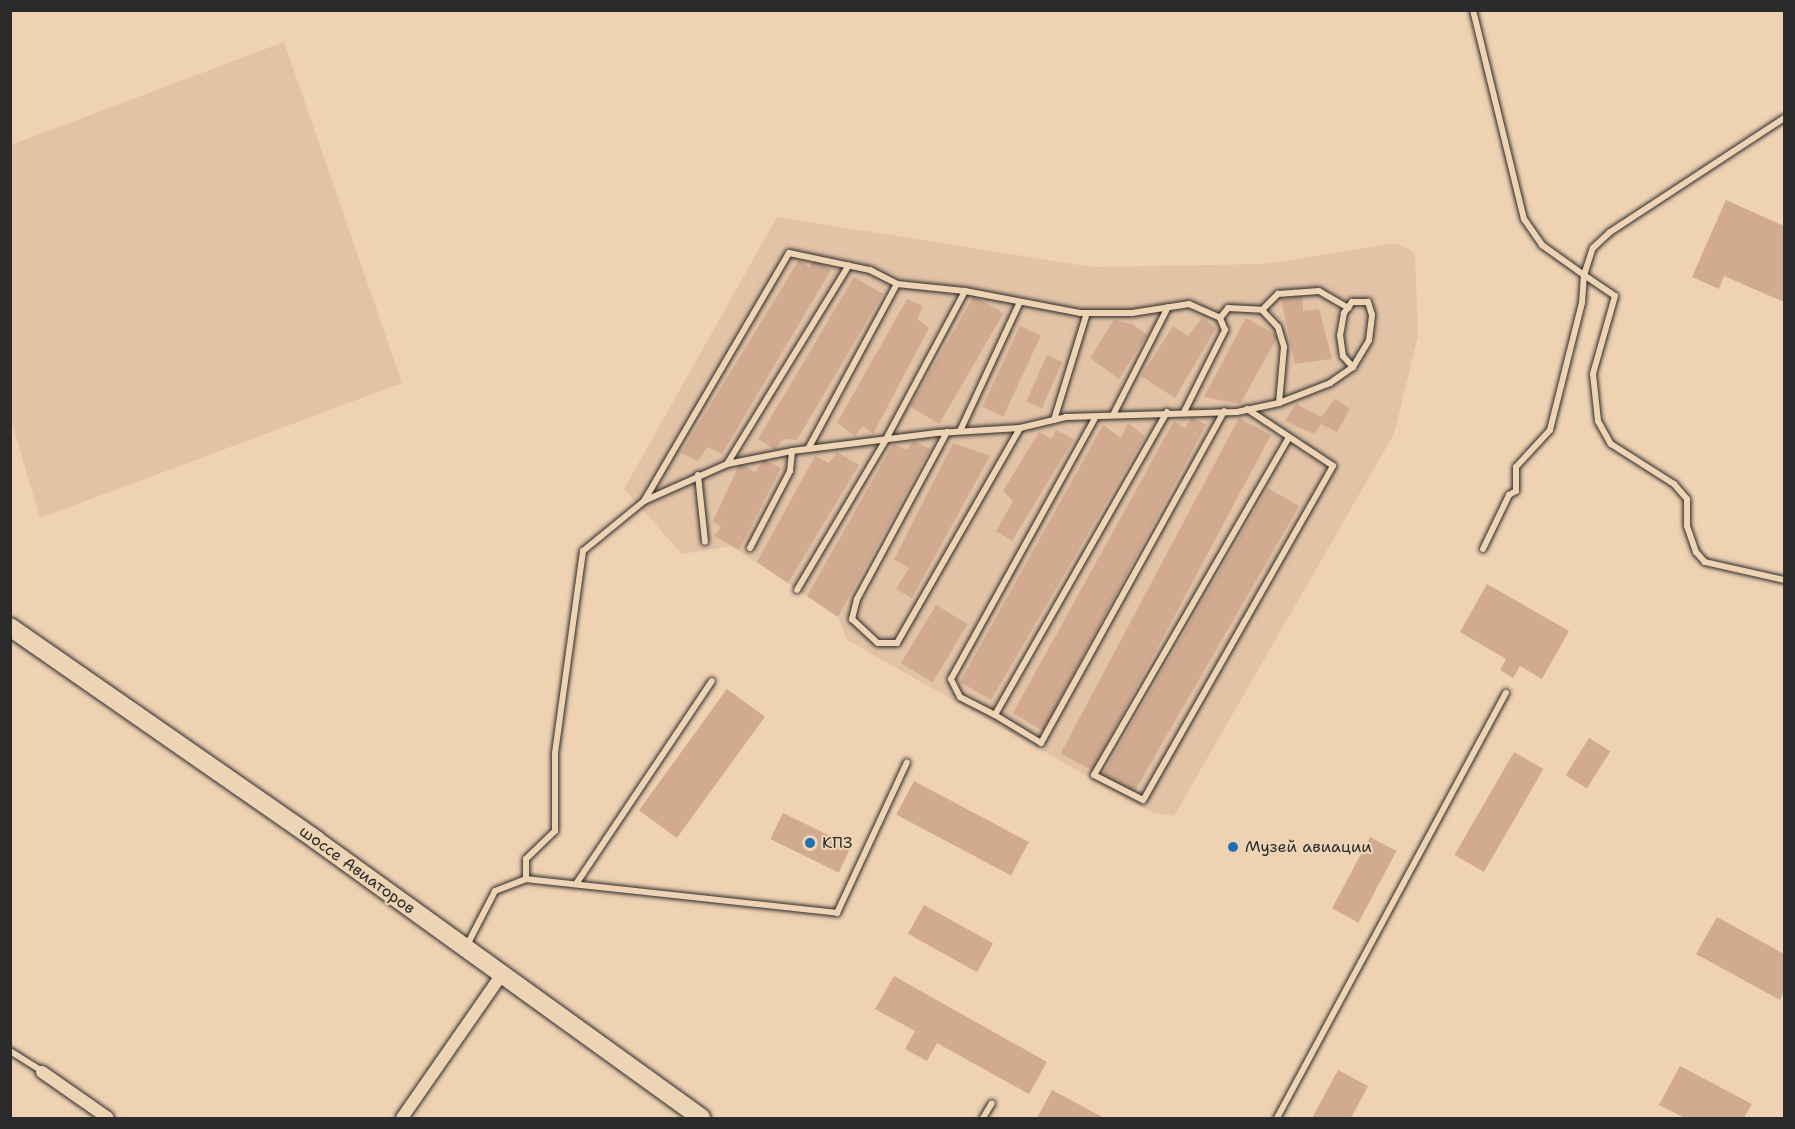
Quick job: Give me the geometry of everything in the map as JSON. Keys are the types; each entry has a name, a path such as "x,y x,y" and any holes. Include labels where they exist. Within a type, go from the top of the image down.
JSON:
{"street":[{"name":"шоссе Авиаторов","path":"10,627 466,948 701,1119"},
{"path":"402,1119 502,974"},
{"path":"42,1072 108,1119"}],"lane":[{"path":"1473,10 1524,219 1542,245 1615,296 1593,374 1598,421 1611,444 1674,484 1687,499 1687,526 1696,552 1705,562 1785,580"},
{"path":"1483,549 1509,495 1516,491 1516,467 1550,430 1582,303 1584,275 1593,248 1610,232 1785,118"},
{"path":"644,501 789,253 849,265 897,284 965,291 1087,313 1132,313 1189,304 1220,318 1225,330 1184,412"},
{"path":"728,464 849,265"},
{"path":"807,449 897,284"},
{"path":"797,590 885,441 965,291"},
{"path":"1262,310 1278,294 1319,291 1348,308"},
{"path":"960,432 1020,302"},
{"path":"526,879 526,859 555,831 555,753 583,551 644,501 698,475 728,464 792,451 947,432 1020,428 1054,420 1167,412 1224,411 1279,403 1330,383 1353,367 1369,340 1372,315 1368,302 1352,302 1340,336 1343,356 1353,367"},
{"path":"1113,415 1168,307"},
{"path":"1220,318 1228,308 1262,310 1278,327 1284,347 1279,403"},
{"path":"1054,420 1087,313"},
{"path":"1247,409 1333,466 1143,800 1094,775 1288,437"},
{"path":"1096,416 951,679 960,697 1041,743 1224,411"},
{"path":"995,715 1167,412"},
{"path":"947,432 857,599 852,619 878,643 897,643 1020,428"},
{"path":"750,548 790,471 792,451"},
{"path":"698,475 705,542"},
{"path":"576,884 712,681"},
{"path":"1277,1119 1506,693"},
{"path":"466,948 495,891 526,879 837,913 907,762"},
{"path":"10,1051 42,1072"},
{"path":"983,1119 992,1102"}],"shaded area":[{"path":"284,42 402,383 40,518 11,420 11,145"},
{"path":"777,217 1092,267 1264,264 1397,243 1415,253 1418,336 1394,434 1174,816 1153,813 847,640 838,617 732,546 682,554 624,489"}],"building":[{"path":"1726,200 1784,226 1784,302 1724,276 1719,289 1692,277"},
{"path":"799,260 809,267 815,260 831,270 722,454 707,447 698,461 681,453"},
{"path":"854,277 883,294 797,440 783,439 775,450 758,439"},
{"path":"1302,295 1303,311 1319,309 1332,359 1295,364 1281,299"},
{"path":"974,296 1003,313 939,424 910,407"},
{"path":"907,299 923,306 917,319 929,328 873,434 863,426 855,436 837,423"},
{"path":"1202,318 1216,328 1175,398 1141,376 1173,326 1188,336"},
{"path":"1246,318 1278,336 1240,404 1204,397"},
{"path":"1114,320 1132,324 1147,335 1119,379 1090,358"},
{"path":"1020,326 1041,336 1003,416 982,407"},
{"path":"1047,355 1063,362 1042,409 1026,402"},
{"path":"1335,399 1350,409 1337,432 1321,424 1314,434 1285,421 1296,404 1321,417"},
{"path":"1192,417 1206,425 1043,731 1013,713 1174,421 1185,428"},
{"path":"1239,418 1271,435 1092,770 1061,754"},
{"path":"1128,423 1145,436 991,700 960,682 1103,425 1121,438"},
{"path":"1056,430 1074,439 1012,541 996,531 1013,501 1003,491 1039,432 1051,439"},
{"path":"914,441 930,449 838,617 807,596 893,444 906,450"},
{"path":"953,443 990,456 912,598 896,589 909,568 894,559"},
{"path":"837,452 859,465 788,583 757,562 815,456 829,463"},
{"path":"764,460 781,468 739,550 714,536 721,527 713,521 740,463 755,472"},
{"path":"1268,488 1299,506 1133,794 1102,776"},
{"path":"1487,584 1569,631 1542,679 1520,666 1513,678 1500,670 1506,659 1460,632"},
{"path":"936,605 968,624 933,682 901,663"},
{"path":"727,689 765,717 677,838 639,810"},
{"path":"1589,738 1610,751 1587,789 1566,775"},
{"path":"1514,752 1543,769 1484,872 1454,855"},
{"path":"914,781 1029,842 1011,876 896,815"},
{"path":"783,813 851,846 839,872 770,839"},
{"path":"1370,837 1396,851 1358,923 1332,909"},
{"path":"924,905 993,943 977,972 908,934"},
{"path":"1717,917 1784,954 1784,992 1780,1000 1696,954"},
{"path":"894,976 1047,1062 1029,1094 937,1043 927,1061 905,1049 915,1031 875,1009"},
{"path":"1680,1066 1752,1104 1744,1118 1685,1118 1659,1105"},
{"path":"1338,1070 1368,1086 1351,1118 1312,1118"},
{"path":"1052,1090 1104,1118 1037,1118"}],"place":[{"name":"КПЗ","path":"810,843"},
{"name":"Музей авиации","path":"1233,847"}]}
